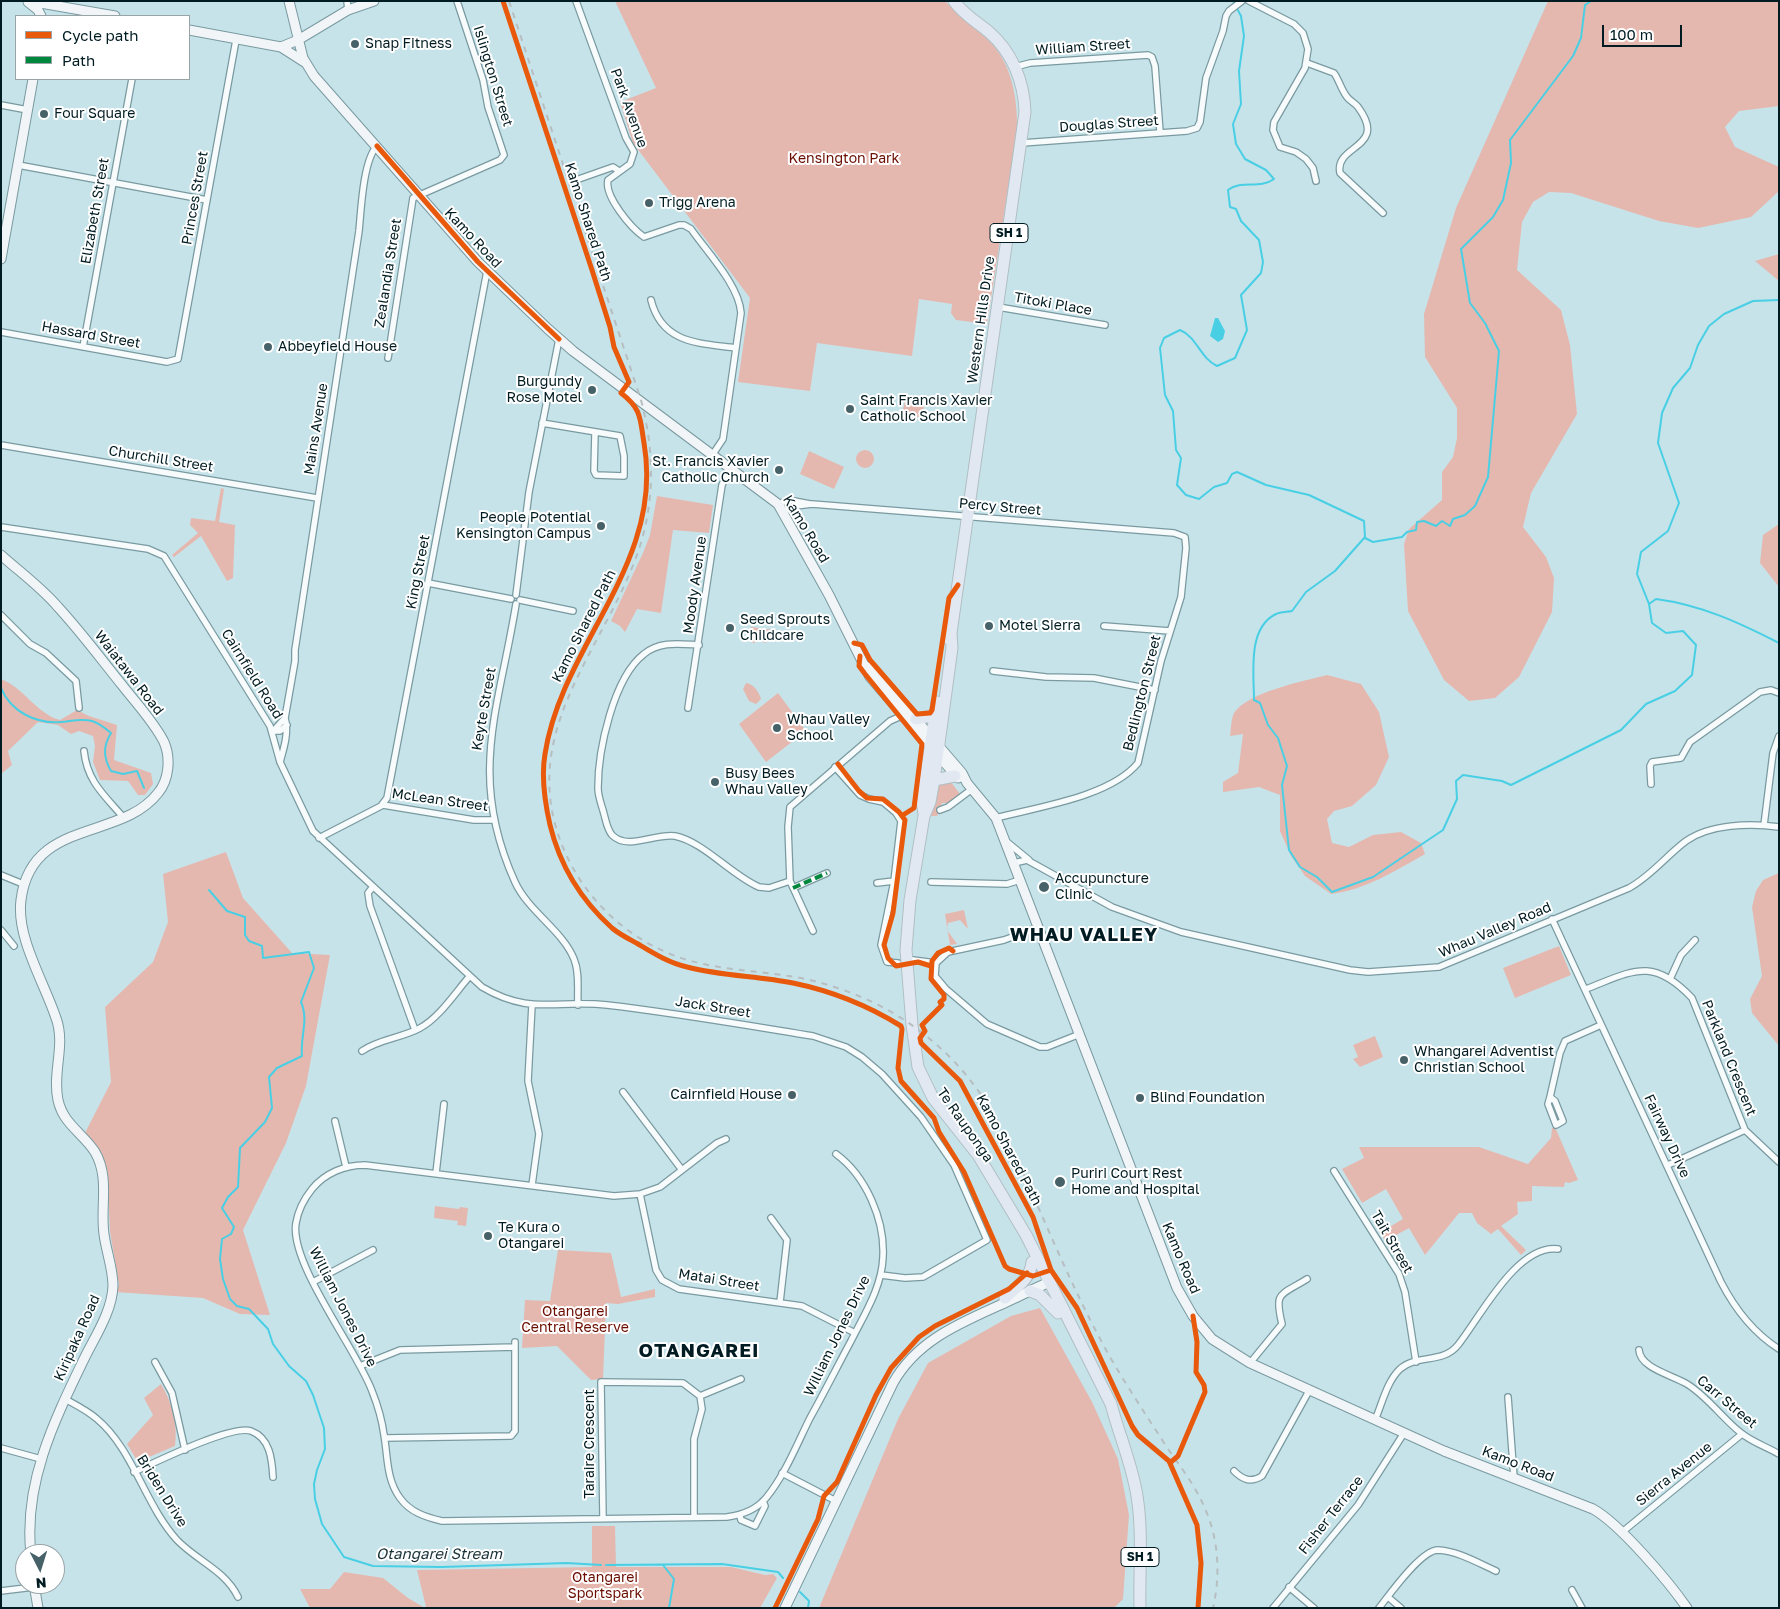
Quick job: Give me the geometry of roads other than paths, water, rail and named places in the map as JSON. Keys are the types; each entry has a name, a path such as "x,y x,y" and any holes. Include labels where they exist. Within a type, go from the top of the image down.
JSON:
{"highway":[{"name":"Western Hills Drive","path":"924,816 922,801 935,746 935,715 945,647 952,633 1022,143 1025,104 1015,66 996,39 954,1"},
{"name":"Te Rauponga","path":"952,633 952,648 935,746 934,780 930,802 924,816 910,900 905,982 910,1054 920,1085 932,1106 965,1150 1002,1206 1032,1262 1045,1280 1107,1396 1127,1451 1137,1497 1140,1529 1140,1608"},
{"path":"911,719 935,715"},
{"path":"934,780 955,776"},
{"name":"Te Rauponga","path":"906,965 915,1052 925,1083 933,1098 978,1154 1026,1235 1058,1313 1104,1404 1113,1416"},
{"path":"1004,1300 1026,1279 1031,1271 1032,1262"},
{"path":"1030,1291 1040,1295 1058,1313"}],"main road":[{"path":"28,1 109,15"},
{"path":"28,1 38,10 40,15"},
{"name":"Kamo Road","path":"289,1 298,40 306,63 321,85 487,272 560,339 731,467 781,508 866,666 870,677 894,705 911,719"},
{"path":"281,47 298,40 348,6 374,1"},
{"path":"190,30 281,47 306,63"},
{"path":"1,259 33,80"},
{"name":"Waiatawa Road","path":"1,555 57,606 136,703 164,742 168,764 163,786 158,794 144,807 123,817"},
{"name":"Kamo Road","path":"866,666 874,671 911,719 962,773 969,786 996,818 1163,1253 1183,1300 1212,1339 1250,1363 1309,1391 1404,1433 1593,1509 1621,1533 1670,1584 1687,1608"},
{"name":"Kamo Road","path":"935,746 955,776 969,786"},
{"name":"Kiripaka Road","path":"31,1544 30,1524 41,1459 55,1417 109,1307 113,1286 104,1234 104,1182 99,1161 88,1144 66,1120 58,1101 57,1081 61,1050 59,1028 23,929 20,910 23,884 29,872 41,857 57,844 123,817"},
{"path":"1004,1300 1030,1291 1045,1280"},
{"path":"785,1608 893,1383 909,1360 936,1338 1004,1300 1045,1280"},
{"path":"36,1594 38,1608"}],"street":[{"name":"Islington Street","path":"418,194 463,177 472,170 504,157 504,151 488,107 483,80 457,1"},
{"name":"Park Avenue","path":"576,1 626,138 634,152 630,164 608,180 608,194 636,232 644,237 679,225 684,225 691,229 734,289 740,301 741,313 723,439 713,454"},
{"path":"1250,1 1298,28 1306,40 1307,63 1274,122 1275,138 1280,148 1301,155 1310,163 1316,181"},
{"name":"Douglas Street","path":"1022,143 1187,131 1196,128 1200,122 1209,64 1223,31 1227,12 1240,4"},
{"name":"Princes Street","path":"176,361 180,354 236,40"},
{"name":"William Street","path":"1015,66 1030,63 1145,54 1152,58 1160,132"},
{"path":"1307,63 1334,73 1345,94 1357,105 1362,114 1366,123 1367,137 1363,143 1342,158 1340,173 1383,213"},
{"name":"Elizabeth Street","path":"83,347 132,80"},
{"path":"1,105 28,110"},
{"name":"Mains Avenue","path":"280,762 287,725 285,718 359,231 359,217 369,160 377,146"},
{"path":"18,165 207,200"},
{"path":"576,180 613,167 618,171"},
{"name":"Zealandia Street","path":"388,358 412,201 418,194"},
{"name":"King Street","path":"383,804 388,798 401,734 401,720 487,272"},
{"path":"652,300 660,320 678,336 694,342 736,348"},
{"name":"Titoki Place","path":"998,307 1105,325"},
{"name":"Hassard Street","path":"1,332 167,362 176,361"},
{"name":"Keyte Street","path":"560,339 529,492 516,599 490,737 489,778 494,820 519,891 569,949 575,960 578,1005"},
{"path":"542,423 620,436 624,456 624,476 596,475 594,472 595,433"},
{"name":"Churchill Street","path":"1,445 318,498"},
{"name":"Moody Avenue","path":"688,708 722,485 731,467"},
{"name":"Percy Street","path":"781,508 789,500 812,504 1174,533 1185,537"},
{"name":"Percy Street","path":"781,508 812,504"},
{"name":"Cairnfield Road","path":"1,527 148,549 161,554 183,585 273,731 280,762 308,824 319,838 372,888"},
{"name":"Bedlington Street","path":"996,818 1092,793 1134,768 1141,754 1155,690 1183,584 1185,537"},
{"path":"428,583 573,611"},
{"path":"1,615 30,644 46,653 76,681 79,708"},
{"path":"1104,626 1170,631"},
{"path":"698,645 674,643 655,647 639,658 625,678 609,718 601,757 598,792 607,827 613,836 621,841 665,835 680,837 759,887 774,887 790,881"},
{"path":"993,671 1046,677 1094,678 1155,690"},
{"path":"1651,784 1651,762 1681,758 1690,742 1760,692 1771,690 1779,693"},
{"path":"890,721 894,715 894,705"},
{"path":"813,931 790,881 788,827 790,806 890,721 899,717 911,719"},
{"path":"273,731 285,718"},
{"path":"273,731 280,731 287,725"},
{"path":"1764,825 1773,753 1779,736"},
{"path":"84,751 86,768 91,779 123,817"},
{"path":"835,767 860,795 869,800 883,802 899,817 902,825 894,881 881,945 885,960 890,964 906,965 920,959 936,963"},
{"path":"940,810 948,807 969,786"},
{"path":"319,838 383,804"},
{"name":"McLean Street","path":"383,804 474,820 494,820"},
{"name":"Whau Valley Road","path":"1005,841 1035,864 1112,907 1181,932 1358,972 1439,967 1636,884 1696,835 1713,829 1764,825 1779,827"},
{"name":"Whau Valley Road","path":"1014,863 1021,860 1035,864"},
{"path":"793,888 827,872"},
{"path":"1,875 23,884"},
{"path":"930,882 1007,884 1020,880"},
{"path":"877,883 894,881"},
{"path":"372,888 368,893 370,906 415,1030"},
{"name":"Jack Street","path":"372,888 469,977 498,996 532,1005 602,1004 813,1036 846,1046 862,1057 882,1074 935,1135 954,1165 987,1240 923,1277 905,1278 881,1275"},
{"name":"Fairway Drive","path":"1552,919 1733,1304 1746,1322 1779,1349"},
{"path":"1039,927 1004,940 948,952 936,963 934,970 938,981 989,1026 1040,1047 1047,1047 1080,1034"},
{"path":"1,930 14,946"},
{"path":"1670,979 1681,955 1694,940"},
{"name":"Parkland Crescent","path":"1586,990 1632,971 1647,970 1670,979 1692,998 1745,1130 1668,1165"},
{"path":"362,1051 370,1045 415,1030 432,1018 469,977"},
{"path":"532,1005 528,1081 539,1134 532,1185"},
{"path":"1550,1097 1560,1053 1565,1041 1602,1025"},
{"path":"623,1092 682,1170"},
{"path":"436,1173 444,1104"},
{"path":"335,1121 346,1167"},
{"path":"1745,1130 1779,1162"},
{"name":"William Jones Drive","path":"726,1139 717,1143 660,1186 640,1194 614,1196 365,1164 334,1171 315,1185 302,1204 296,1224 301,1256 313,1282 360,1366 378,1406 385,1438 390,1477 394,1489 406,1505 422,1515 442,1521 740,1516 748,1513 763,1501 782,1473 855,1333 874,1295 881,1275 882,1230 874,1205 844,1160 836,1154"},
{"name":"Tait Street","path":"1334,1171 1399,1274 1405,1292 1416,1362"},
{"name":"Matai Street","path":"640,1194 656,1270 662,1280 668,1285 679,1289 802,1306 855,1333"},
{"path":"771,1218 787,1240 780,1302"},
{"path":"1374,1420 1396,1374 1404,1366 1435,1358 1452,1351 1514,1269 1536,1252 1548,1248 1558,1248"},
{"path":"313,1282 373,1250"},
{"path":"1250,1363 1282,1324 1277,1302 1279,1296 1307,1279"},
{"path":"360,1366 400,1350 515,1344 515,1432 511,1436 385,1438"},
{"name":"Carr Street","path":"1639,1350 1639,1356 1646,1364 1688,1384 1742,1434 1779,1454"},
{"path":"156,1362 172,1392 186,1450"},
{"path":"694,1517 694,1439 702,1409 700,1396 741,1379"},
{"name":"Taraire Crescent","path":"603,1518 601,1382 683,1382 700,1396"},
{"path":"1234,1471 1246,1480 1255,1480 1262,1476 1309,1391"},
{"path":"1508,1397 1514,1478"},
{"name":"Briden Drive","path":"65,1399 88,1411 102,1424 119,1446 156,1510 178,1541 226,1578 238,1597"},
{"path":"134,1472 234,1431 252,1431 268,1446 273,1476"},
{"name":"Fisher Terrace","path":"1273,1608 1358,1505 1404,1433"},
{"name":"Sierra Avenue","path":"1621,1533 1742,1434"},
{"path":"1,1448 41,1459"},
{"path":"782,1473 836,1502"},
{"name":"William Jones Drive","path":"740,1516 741,1520 755,1526 765,1506 763,1501"},
{"path":"1379,1608 1423,1555 1436,1550 1455,1553 1496,1571"},
{"path":"1289,1587 1314,1608"},
{"path":"1,1591 15,1588"},
{"path":"1572,1590 1582,1608"},
{"path":"1388,1597 1401,1608"}],"water":[{"path":"1215,318 1218,318 1225,331 1223,339 1218,342 1210,336"}],"waterway":[{"path":"1233,1 1241,16 1244,36 1239,71 1241,104 1233,124 1236,144 1245,159 1266,170 1274,179 1262,184 1239,185 1228,190 1230,207 1236,209 1241,221 1259,240 1263,262 1261,273 1241,295 1247,330 1235,358 1217,366 1206,358 1186,333 1180,330 1164,338 1160,348 1165,395 1173,411 1176,450 1181,458 1177,485 1186,495 1199,499 1214,487 1227,483 1232,474 1237,472 1266,485 1309,495 1364,521 1365,537 1335,571 1306,592 1292,611 1278,613 1267,621 1260,630 1254,652 1254,700 1260,703 1268,725 1278,738 1287,766 1282,785 1289,850 1300,867 1317,877 1332,892 1373,877 1443,830 1457,799 1456,781 1463,775 1502,781 1511,785 1621,730 1646,704 1675,691 1692,675 1696,645 1683,631 1666,633 1652,623 1649,604 1637,574 1641,552 1668,531 1679,503 1658,443 1662,413 1673,388 1690,368 1698,345 1709,326 1724,314 1753,301 1779,300"},
{"path":"1365,538 1373,542 1402,537 1407,532 1416,530 1417,522 1424,521 1436,526 1442,521 1450,526 1453,519 1465,515 1475,506 1488,477 1499,351 1485,323 1470,303 1461,249 1493,217 1503,200 1511,163 1510,140 1573,56 1581,38 1585,5 1591,1"},
{"path":"1649,604 1656,599 1688,605 1734,621 1779,643"},
{"name":"Otangarei Stream","path":"1,688 11,704 25,715 42,721 52,722 88,720 102,726 111,733 106,742 105,752 106,761 111,771 123,774 137,771 144,788"},
{"name":"Otangarei Stream","path":"209,890 227,911 245,917 245,935 249,941 262,946 263,958 309,952 314,968 301,1002 304,1015 302,1056 277,1068 269,1077 272,1108 265,1122 240,1148 238,1187 228,1197 222,1208 234,1227 231,1234 222,1239 220,1259 223,1279 230,1299 237,1306 249,1309 268,1329 273,1344 289,1366 306,1381 313,1395 324,1428 325,1449 314,1484 315,1499 322,1524 344,1557 373,1566 441,1567 567,1563 601,1565"},
{"name":"Otangarei Stream","path":"606,1565 722,1564 778,1572 783,1578"},
{"path":"663,1565 674,1579 669,1608"},
{"name":"Otangarei Stream","path":"800,1592 809,1601 808,1608"}],"railway":[{"path":"509,1 641,400 650,455 650,492 645,528 640,546 625,583 571,690 558,726 550,764 551,803 562,845 571,865 597,902 630,932 649,944 670,954 706,965 784,975 814,981 853,994 890,1011 913,1026 937,1045 957,1065 990,1108 1003,1131 1073,1284 1110,1357 1200,1498 1212,1527 1216,1550 1217,1585 1213,1608"}],"place":[{"name":"Snap Fitness","path":"355,44"},
{"name":"Four Square","path":"44,114"},
{"name":"Trigg Arena","path":"649,203"},
{"name":"Abbeyfield House","path":"268,347"},
{"name":"Burgundy Rose Motel","path":"592,390"},
{"name":"Saint Francis Xavier Catholic School","path":"850,409"},
{"name":"St. Francis Xavier Catholic Church","path":"779,470"},
{"name":"People Potential Kensington Campus","path":"601,526"},
{"name":"Motel Sierra","path":"989,626"},
{"name":"Seed Sprouts Childcare","path":"730,628"},
{"name":"Whau Valley School","path":"777,728"},
{"name":"Busy Bees Whau Valley","path":"715,782"},
{"name":"Accupuncture Clinic","path":"1044,887"},
{"name":"Whangarei Adventist Christian School","path":"1404,1060"},
{"name":"Cairnfield House","path":"792,1095"},
{"name":"Blind Foundation","path":"1140,1098"},
{"name":"Puriri Court Rest Home and Hospital","path":"1060,1182"},
{"name":"Te Kura o Otangarei","path":"488,1236"}],"district":[{"name":"WHAU VALLEY","path":"1084,935"},
{"name":"OTANGAREI","path":"699,1351"}],"park label":[{"name":"Kensington Park","path":"844,159"},
{"name":"Otangarei Central Reserve","path":"575,1320"},
{"name":"Otangarei Sportspark","path":"605,1586"}]}
